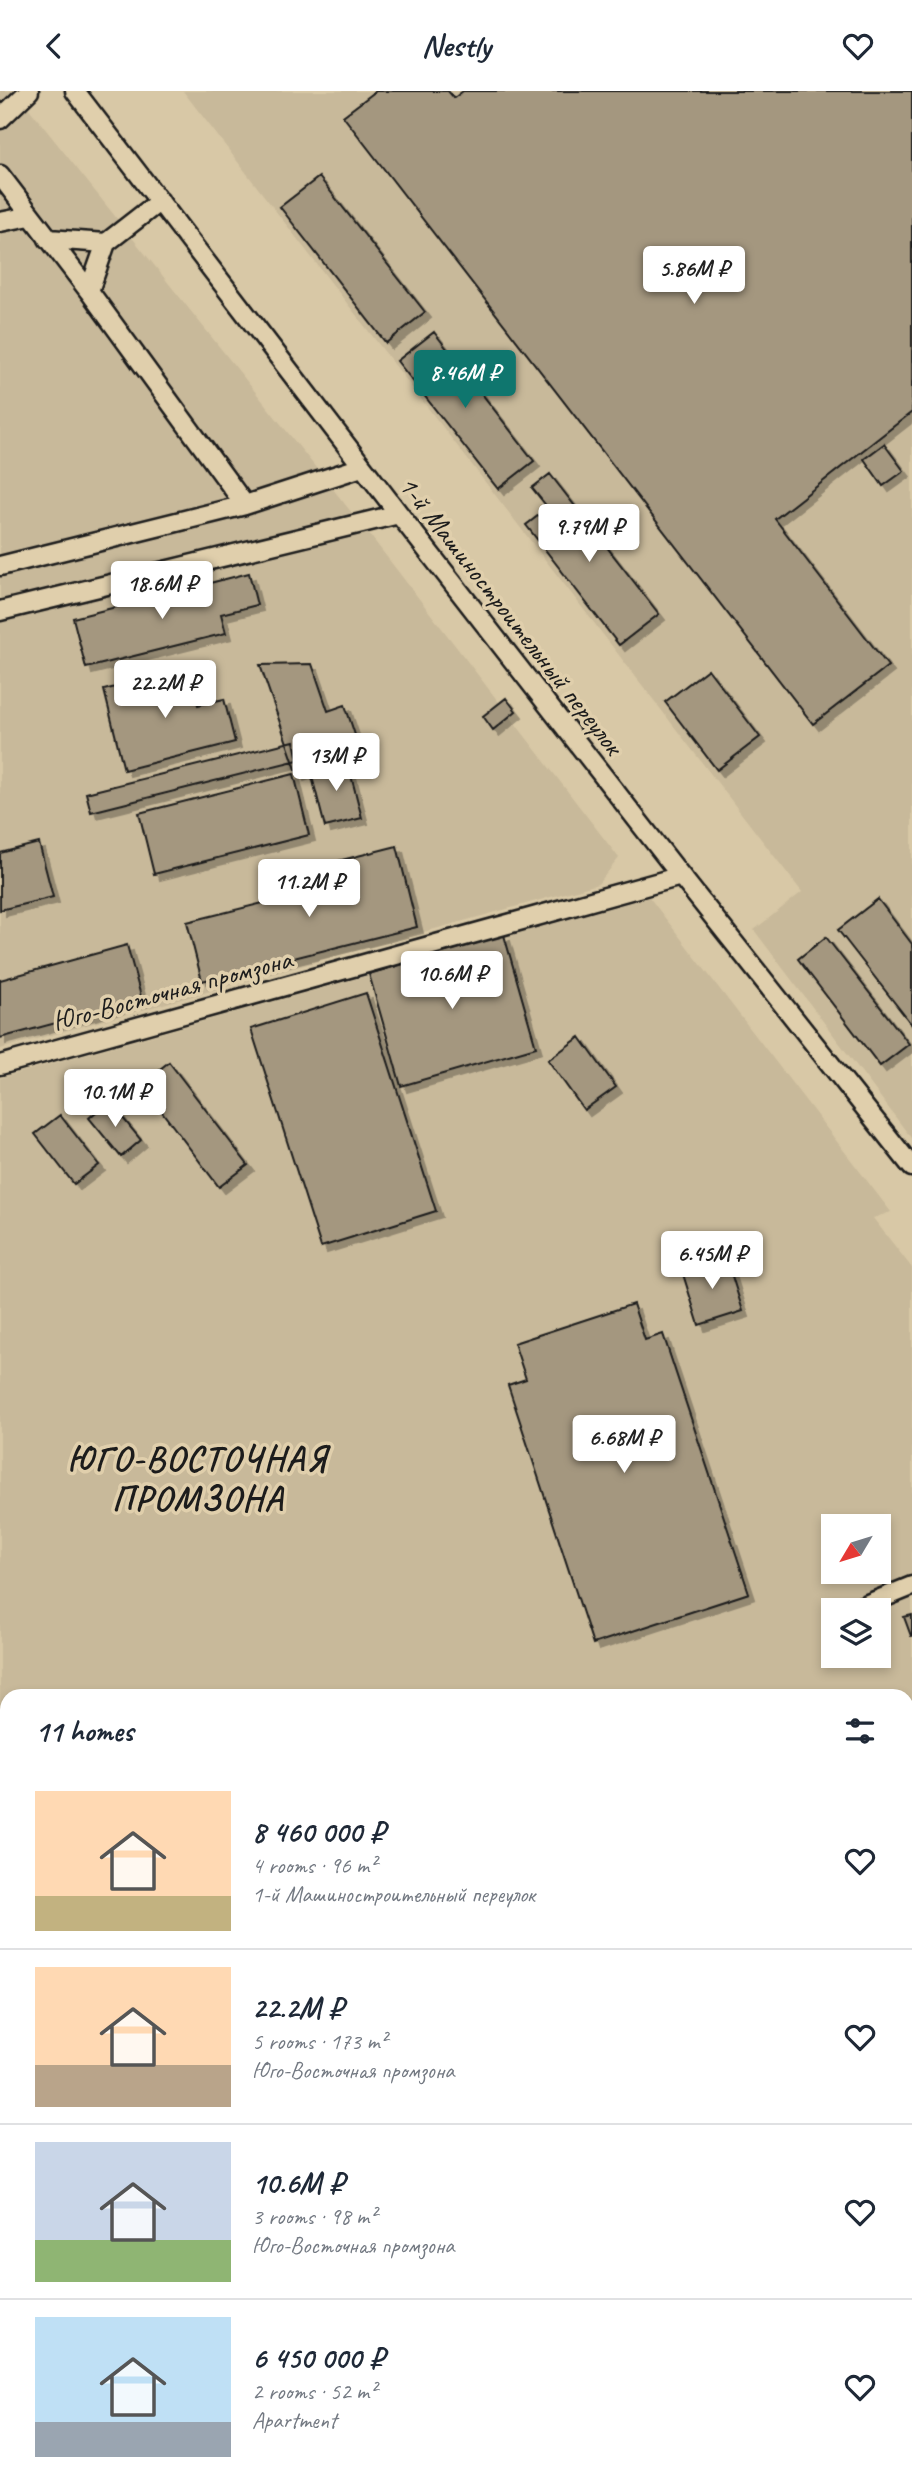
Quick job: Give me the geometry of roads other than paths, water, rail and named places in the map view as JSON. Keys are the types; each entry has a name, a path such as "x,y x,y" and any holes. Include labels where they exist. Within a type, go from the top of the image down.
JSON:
{"street":[{"path":"0,119 30,91"},
{"name":"1-й Машиностроительный переулок","path":"75,91 362,467 912,1167"},
{"path":"0,176 89,291 245,505"},
{"path":"89,291 106,243 160,201"},
{"path":"0,222 30,216"},
{"path":"48,239 106,243"},
{"path":"0,566 245,505 362,467"},
{"path":"0,611 399,514"},
{"name":"Юго-Восточная промзона","path":"0,1065 681,876"},
{"path":"882,1598 912,1586"}],"district":[{"name":"ЮГО-ВОСТОЧНАЯ ПРОМЗОНА","path":"198,1478"}]}
